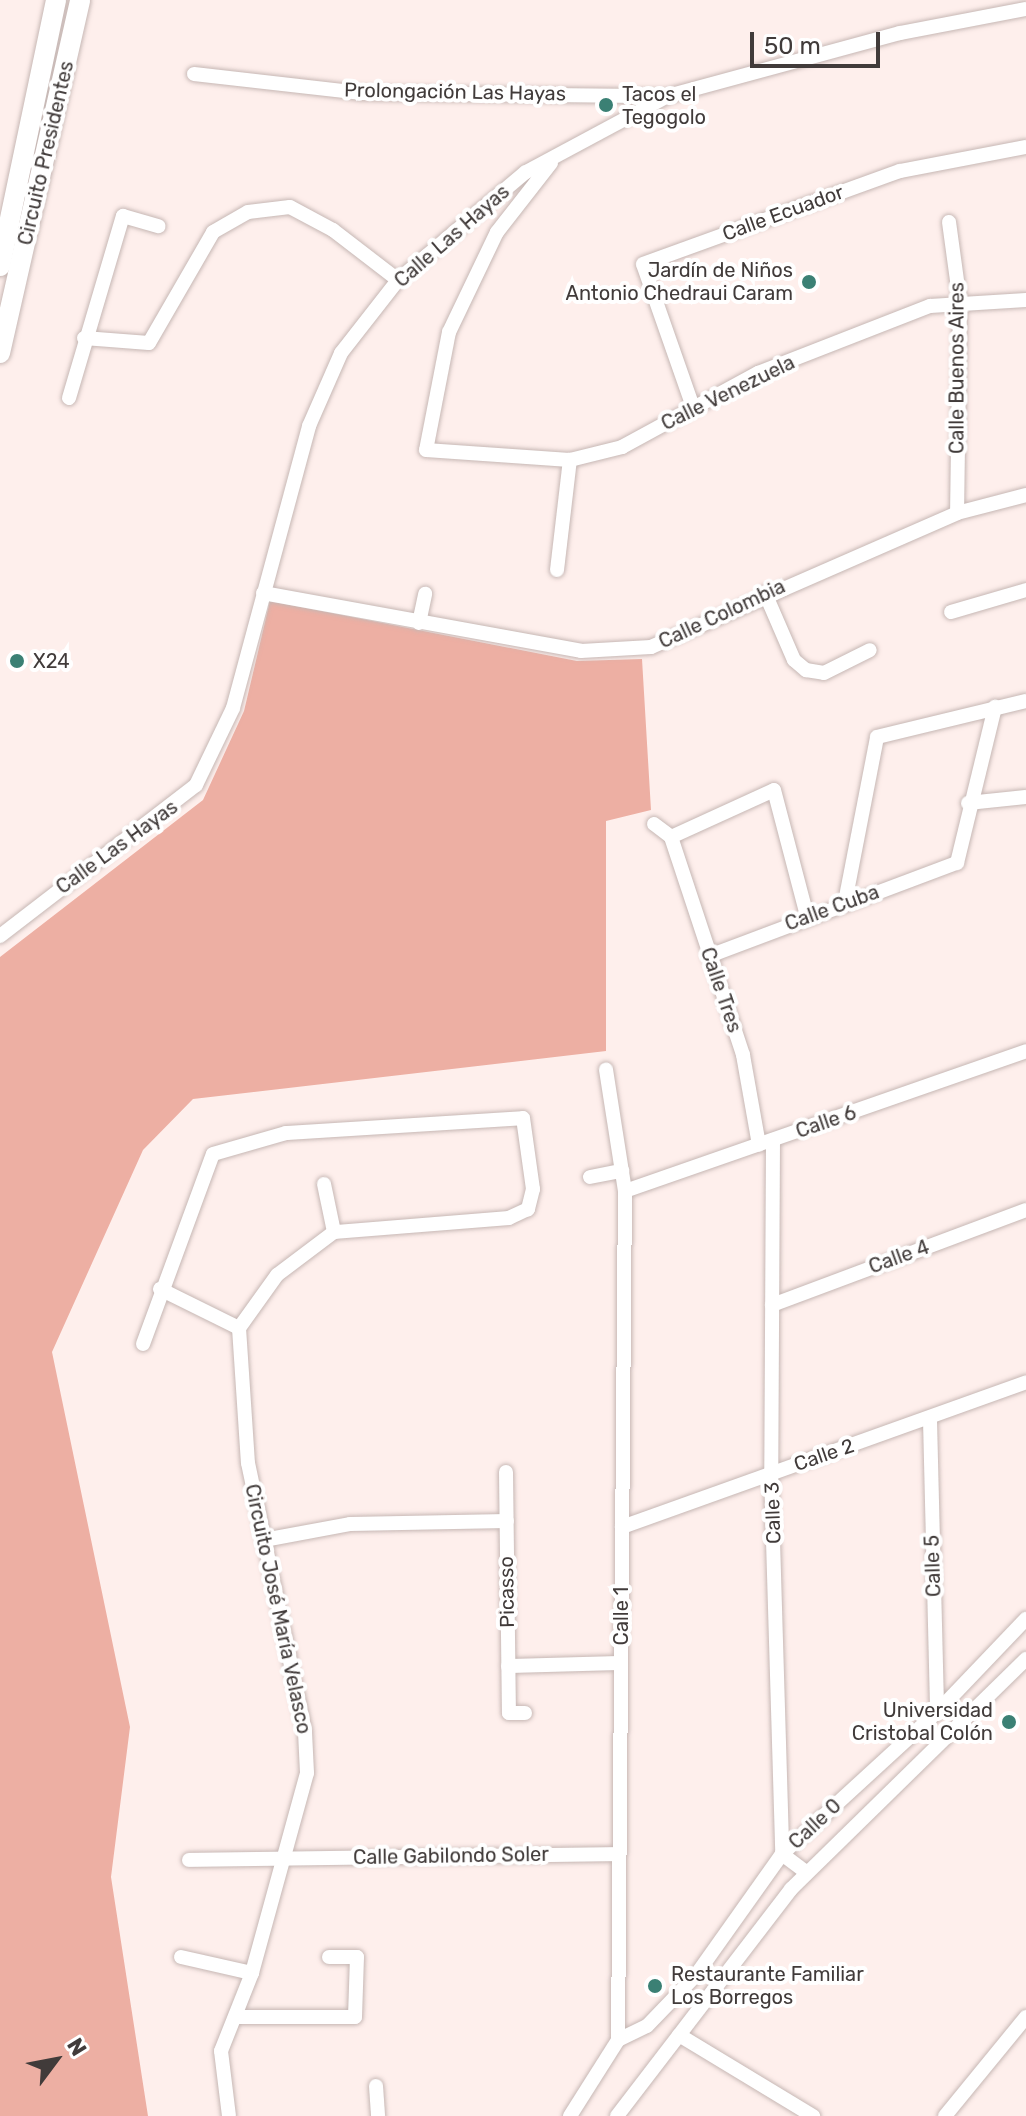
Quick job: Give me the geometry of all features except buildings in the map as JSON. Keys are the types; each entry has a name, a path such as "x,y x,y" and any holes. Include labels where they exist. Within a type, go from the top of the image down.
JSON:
{"main road":[{"name":"Circuito Presidentes","path":"0,266 5,221 56,0"},
{"name":"Circuito Presidentes","path":"0,353 80,0"}],"street":[{"name":"Calle Las Hayas","path":"0,936 187,796 233,708 309,426 341,353 398,280 526,172 668,96 900,33 1026,9"},
{"name":"Prolongación Las Hayas","path":"194,74 360,93 668,96"},
{"name":"Calle Ecuador","path":"693,407 643,264 900,171 1026,147"},
{"name":"Calle Venezuela","path":"553,159 497,232 449,332 426,450 570,460 622,447 772,368 930,306 1026,300"},
{"path":"84,338 149,343 213,232 248,212 290,207 333,230 398,280"},
{"path":"69,398 84,338 123,216 159,226"},
{"name":"Calle Buenos Aires","path":"949,222 960,302 957,513"},
{"path":"557,570 570,460"},
{"name":"Calle Colombia","path":"263,593 581,651 651,647 765,593 957,513 1026,495"},
{"path":"951,612 1026,590"},
{"path":"765,593 794,660 806,670 824,673 870,650"},
{"path":"419,623 425,594"},
{"path":"845,902 877,737 1026,701"},
{"path":"995,707 968,803 1026,797"},
{"path":"654,824 671,837 774,790 807,916"},
{"name":"Calle Cuba","path":"709,956 807,916 957,863 968,803"},
{"name":"Calle Tres","path":"671,837 743,1055 766,1143"},
{"name":"Calle 6","path":"625,1191 1026,1051"},
{"name":"Calle 1","path":"606,1069 625,1191 617,1854 618,2040"},
{"path":"143,1344 160,1289 213,1154 286,1133 523,1118 533,1189 528,1209 509,1218 334,1232 277,1275 239,1328 160,1289"},
{"name":"Calle 3","path":"766,1143 772,1305 771,1473 782,1854"},
{"path":"590,1177 622,1171"},
{"path":"324,1184 334,1232"},
{"name":"Calle 4","path":"772,1305 1026,1210"},
{"name":"Circuito José María Velasco","path":"229,2116 221,2051 252,1973 307,1773 305,1732 248,1463 239,1328"},
{"name":"Calle 2","path":"622,1527 930,1420 1026,1382"},
{"name":"Calle 5","path":"930,1420 937,1712"},
{"name":"Picasso","path":"506,1472 509,1713 525,1713"},
{"path":"264,1540 350,1524 507,1521"},
{"name":"Calle 0","path":"618,2040 647,2026 696,1975 782,1854 937,1712 1026,1619"},
{"path":"617,2116 735,1956 807,1873 1026,1659"},
{"path":"508,1666 621,1663"},
{"name":"Calle Gabilondo Soler","path":"189,1860 617,1854"},
{"path":"782,1854 807,1873"},
{"path":"181,1957 252,1973"},
{"path":"235,2017 355,2017 357,1957 329,1957"},
{"path":"945,2116 1026,2017"},
{"path":"679,2035 813,2116"},
{"path":"570,2116 618,2040"},
{"path":"376,2086 378,2116"}],"shaded area":[{"path":"270,601 577,661 642,659 651,810 606,821 606,1051 193,1099 143,1150 52,1352 130,1727 111,1877 148,2116 0,2116 0,957 203,800 244,711"}],"place":[{"name":"Tacos el Tegogolo","path":"606,105"},
{"name":"Jardín de Niños Antonio Chedraui Caram","path":"809,282"},
{"name":"X24","path":"17,661"},
{"name":"Universidad Cristobal Colón","path":"1009,1722"},
{"name":"Restaurante Familiar Los Borregos","path":"655,1986"}]}
